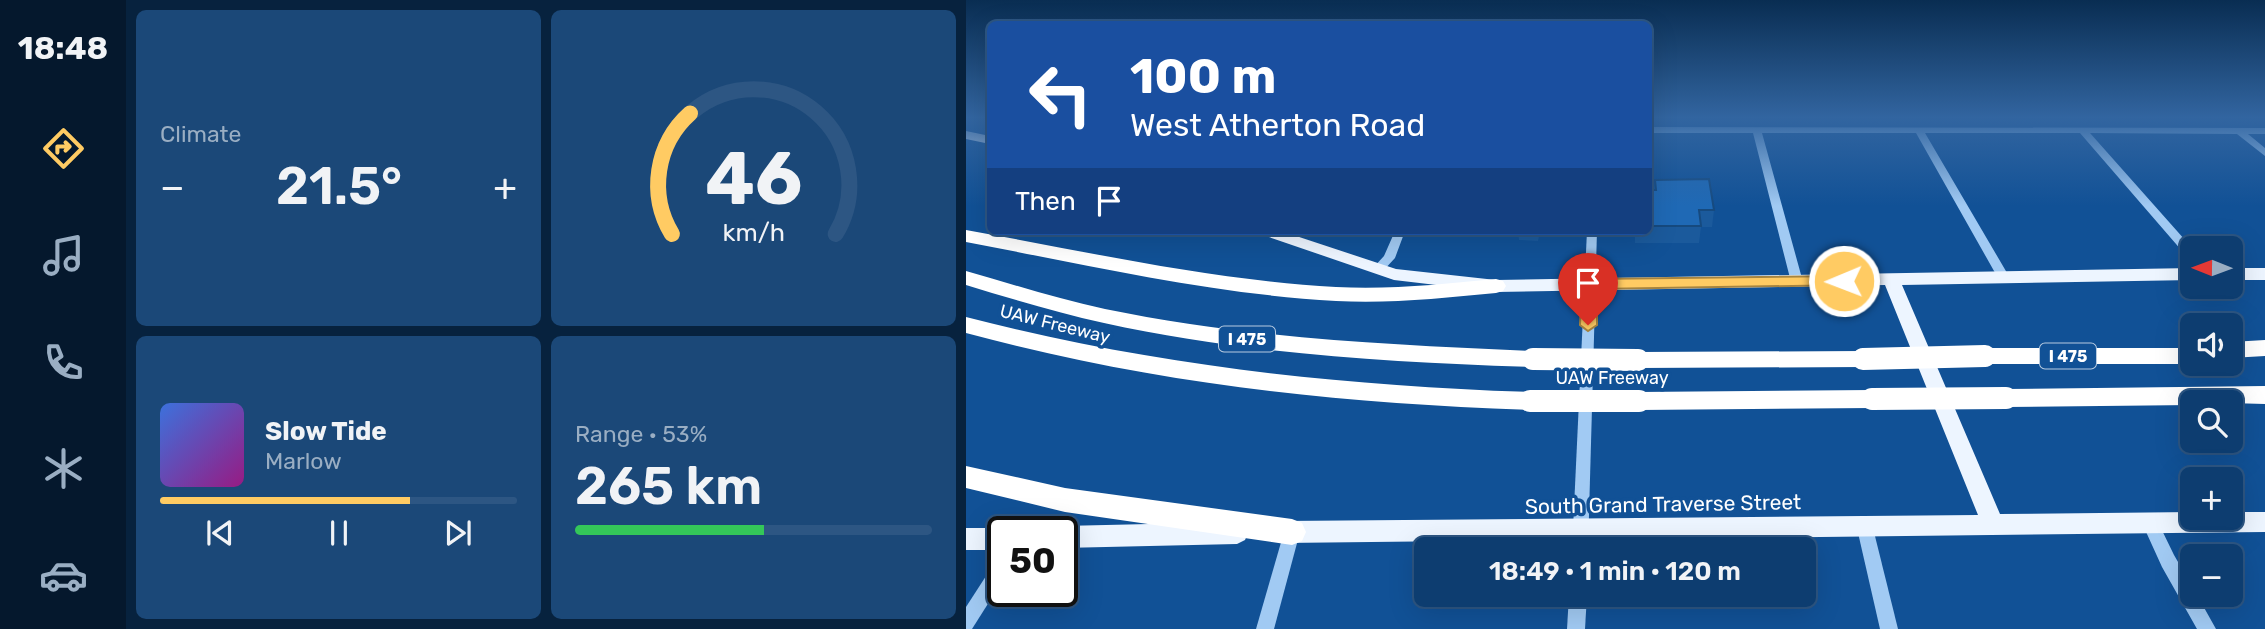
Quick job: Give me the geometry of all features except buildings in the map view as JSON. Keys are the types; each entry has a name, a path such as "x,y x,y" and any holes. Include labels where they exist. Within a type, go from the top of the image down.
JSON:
{"highway":[{"path":"966,236 1198,276 1313,292 1395,295 1496,286"},
{"name":"UAW Freeway","path":"966,278 1056,304 1207,333 1384,352 1533,359 1638,360 2180,355"},
{"name":"UAW Freeway","path":"966,325 1108,360 1210,377 1362,393 1530,401 2265,398"},
{"path":"2243,351 2265,348"},
{"path":"2243,354 2265,355"},
{"path":"966,477 1065,500 1292,532"}],"main road":[{"path":"1277,235 1378,269 1430,280 1496,286 2180,274"},
{"path":"2244,274 2265,274"},
{"path":"1892,281 1993,525"},
{"name":"South Grand Traverse Street","path":"1633,537 1864,524 2265,522"},
{"name":"South Grand Traverse Street","path":"1078,537 1292,532 1472,537"},
{"path":"966,539 987,538"}],"street":[{"path":"1761,147 1797,282"},
{"path":"1928,147 2004,278"},
{"path":"2098,147 2180,241"},
{"path":"1378,269 1390,258 1399,235"},
{"path":"1580,537 1592,235"},
{"path":"2150,523 2168,561 2207,629"},
{"path":"1864,524 1889,629"},
{"path":"1265,629 1292,532"},
{"path":"966,623 987,590"},
{"path":"1576,629 1577,607"}],"route":[{"path":"1588,325 1590,284 1844,281"}]}
